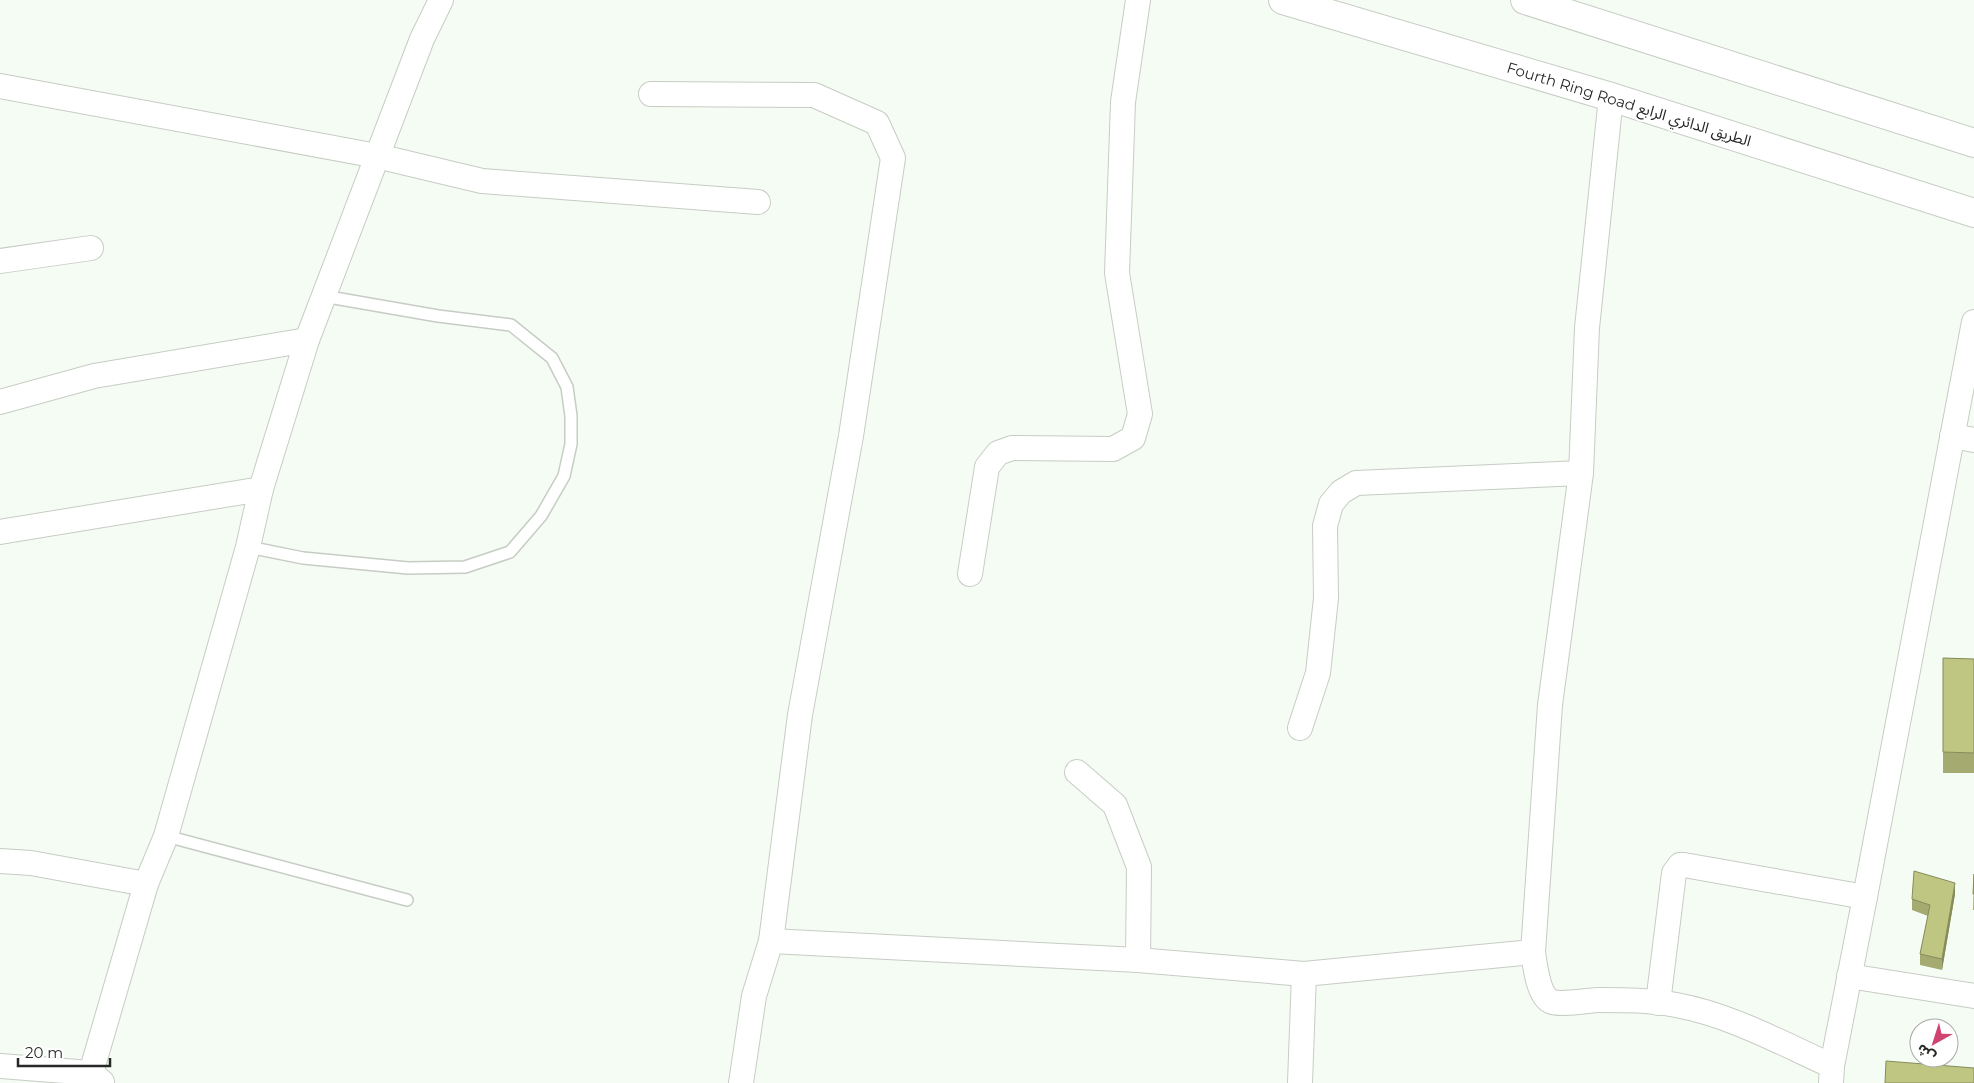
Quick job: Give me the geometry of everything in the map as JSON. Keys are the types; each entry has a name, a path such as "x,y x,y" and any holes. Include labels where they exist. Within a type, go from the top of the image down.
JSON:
{"main road":[{"name":"Fourth Ring Road الطريق الدائري الرابع","path":"1283,0 1611,98 1974,213"},
{"path":"1541,2 1974,143"}],"street":[{"path":"422,38 426,0"},
{"path":"0,1066 95,1080 146,884 166,836 248,548 261,489 307,340 422,38 441,0"},
{"path":"970,574 987,468 998,453 1012,448 1113,449 1133,438 1140,414 1117,273 1123,102 1138,0"},
{"path":"0,86 377,156 482,181 758,202"},
{"path":"651,94 814,95 877,123 893,158 851,436 800,715 771,940 754,996 741,1083"},
{"path":"1611,98 1587,328 1581,473 1550,705 1533,952 1538,980 1545,996 1551,1001 1599,1000 1676,1005 1727,1019 1831,1074 1865,897 1963,438 1974,322"},
{"path":"0,261 91,248"},
{"path":"0,402 94,376 307,340"},
{"path":"1300,728 1318,673 1326,598 1325,526 1331,504 1341,492 1356,483 1581,473"},
{"path":"0,532 261,489"},
{"path":"1077,772 1114,804 1139,867 1138,960"},
{"path":"0,861 31,863 146,884"},
{"path":"1658,1003 1674,873 1680,866 1693,866 1865,897"},
{"path":"771,940 1138,960 1304,974 1533,952"},
{"path":"1300,1083 1304,974"},
{"path":"1849,976 1974,996"}],"lane":[{"path":"248,548 303,558 408,568 464,567 510,552 541,516 564,476 571,444 571,416 567,387 552,358 511,325 438,316 323,296"},
{"path":"166,836 407,900"}],"building":[{"path":"1943,658 1974,659 1974,753 1943,752"},
{"path":"1914,871 1955,883 1942,959 1920,954 1930,905 1912,899"},
{"path":"1886,1061 1909,1063 1909,1068 1974,1068 1974,1083 1885,1083"}]}
